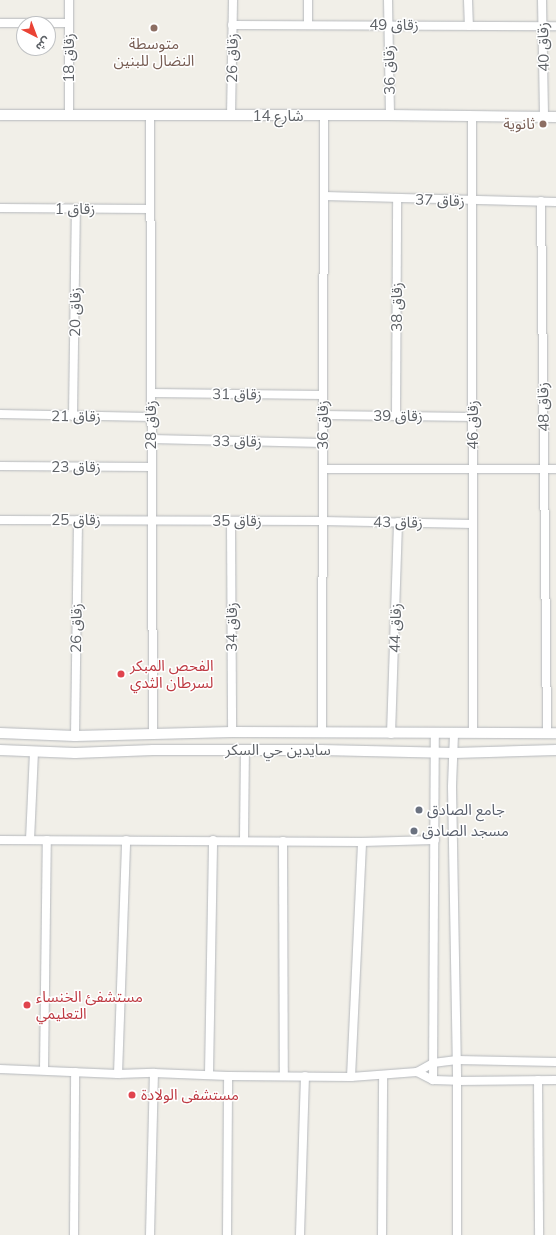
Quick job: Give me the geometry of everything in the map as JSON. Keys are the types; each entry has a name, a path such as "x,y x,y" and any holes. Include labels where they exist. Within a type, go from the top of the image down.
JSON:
{"street":[{"name":"زقاق 18","path":"69,0 69,116"},
{"name":"زقاق 26","path":"231,116 233,0"},
{"path":"308,0 308,25"},
{"name":"زقاق 36","path":"388,0 390,115"},
{"path":"468,0 469,26"},
{"name":"زقاق 40","path":"542,0 544,117"},
{"path":"0,23 69,23"},
{"name":"زقاق 49","path":"232,24 556,26"},
{"name":"شارع 14","path":"0,115 390,115 556,117"},
{"name":"زقاق 28","path":"150,116 153,733"},
{"name":"زقاق 36","path":"322,733 324,116"},
{"name":"زقاق 46","path":"472,117 473,733"},
{"name":"زقاق 37","path":"324,196 556,202"},
{"name":"زقاق 38","path":"396,416 397,198"},
{"name":"زقاق 48","path":"541,201 544,469 551,733"},
{"name":"زقاق 1","path":"0,208 150,209"},
{"name":"زقاق 20","path":"73,416 76,209"},
{"name":"زقاق 31","path":"151,393 323,395"},
{"name":"زقاق 21","path":"0,414 151,417"},
{"name":"زقاق 39","path":"323,416 473,416"},
{"name":"زقاق 33","path":"151,439 323,443"},
{"name":"زقاق 23","path":"0,466 152,467"},
{"path":"323,469 556,469"},
{"name":"زقاق 25","path":"0,520 152,520"},
{"name":"زقاق 26","path":"75,736 78,520"},
{"name":"زقاق 35","path":"152,520 322,521"},
{"name":"زقاق 34","path":"231,521 232,732"},
{"name":"زقاق 43","path":"322,521 473,524"},
{"name":"زقاق 44","path":"391,734 398,522"},
{"name":"سايدين حي السكر","path":"0,733 75,736 232,732 391,734 551,733"},
{"path":"433,1080 435,734"},
{"path":"454,734 452,787 458,1235"},
{"name":"سايدين حي السكر","path":"0,750 75,753 153,750 245,750 454,753 556,750"},
{"path":"244,840 245,750"},
{"path":"30,840 34,751"},
{"path":"0,840 244,840 362,842 435,840"},
{"path":"44,1070 47,840"},
{"path":"118,1074 126,840"},
{"path":"209,1074 213,840"},
{"path":"283,841 284,1076"},
{"path":"351,1077 362,842"},
{"path":"0,1069 118,1074 154,1073 209,1074 228,1076 351,1077 417,1072 432,1063 456,1060 556,1062"},
{"path":"74,1235 75,1072"},
{"path":"417,1072 433,1080 556,1080"},
{"path":"150,1235 154,1073"},
{"path":"382,1235 383,1075"},
{"path":"227,1235 228,1076"},
{"path":"300,1235 305,1076"},
{"path":"538,1080 539,1235"}],"place":[{"name":"متوسطة النضال للبنين","path":"154,28"},
{"name":"ثانوية","path":"543,124"},
{"name":"الفحص المبكر لسرطان الثدي","path":"121,674"},
{"name":"جامع الصادق","path":"419,810"},
{"name":"مسجد الصادق","path":"414,831"},
{"name":"مستشفئ الخنساء التعليمي","path":"27,1005"},
{"name":"مستشفى الولادة","path":"132,1095"}]}
